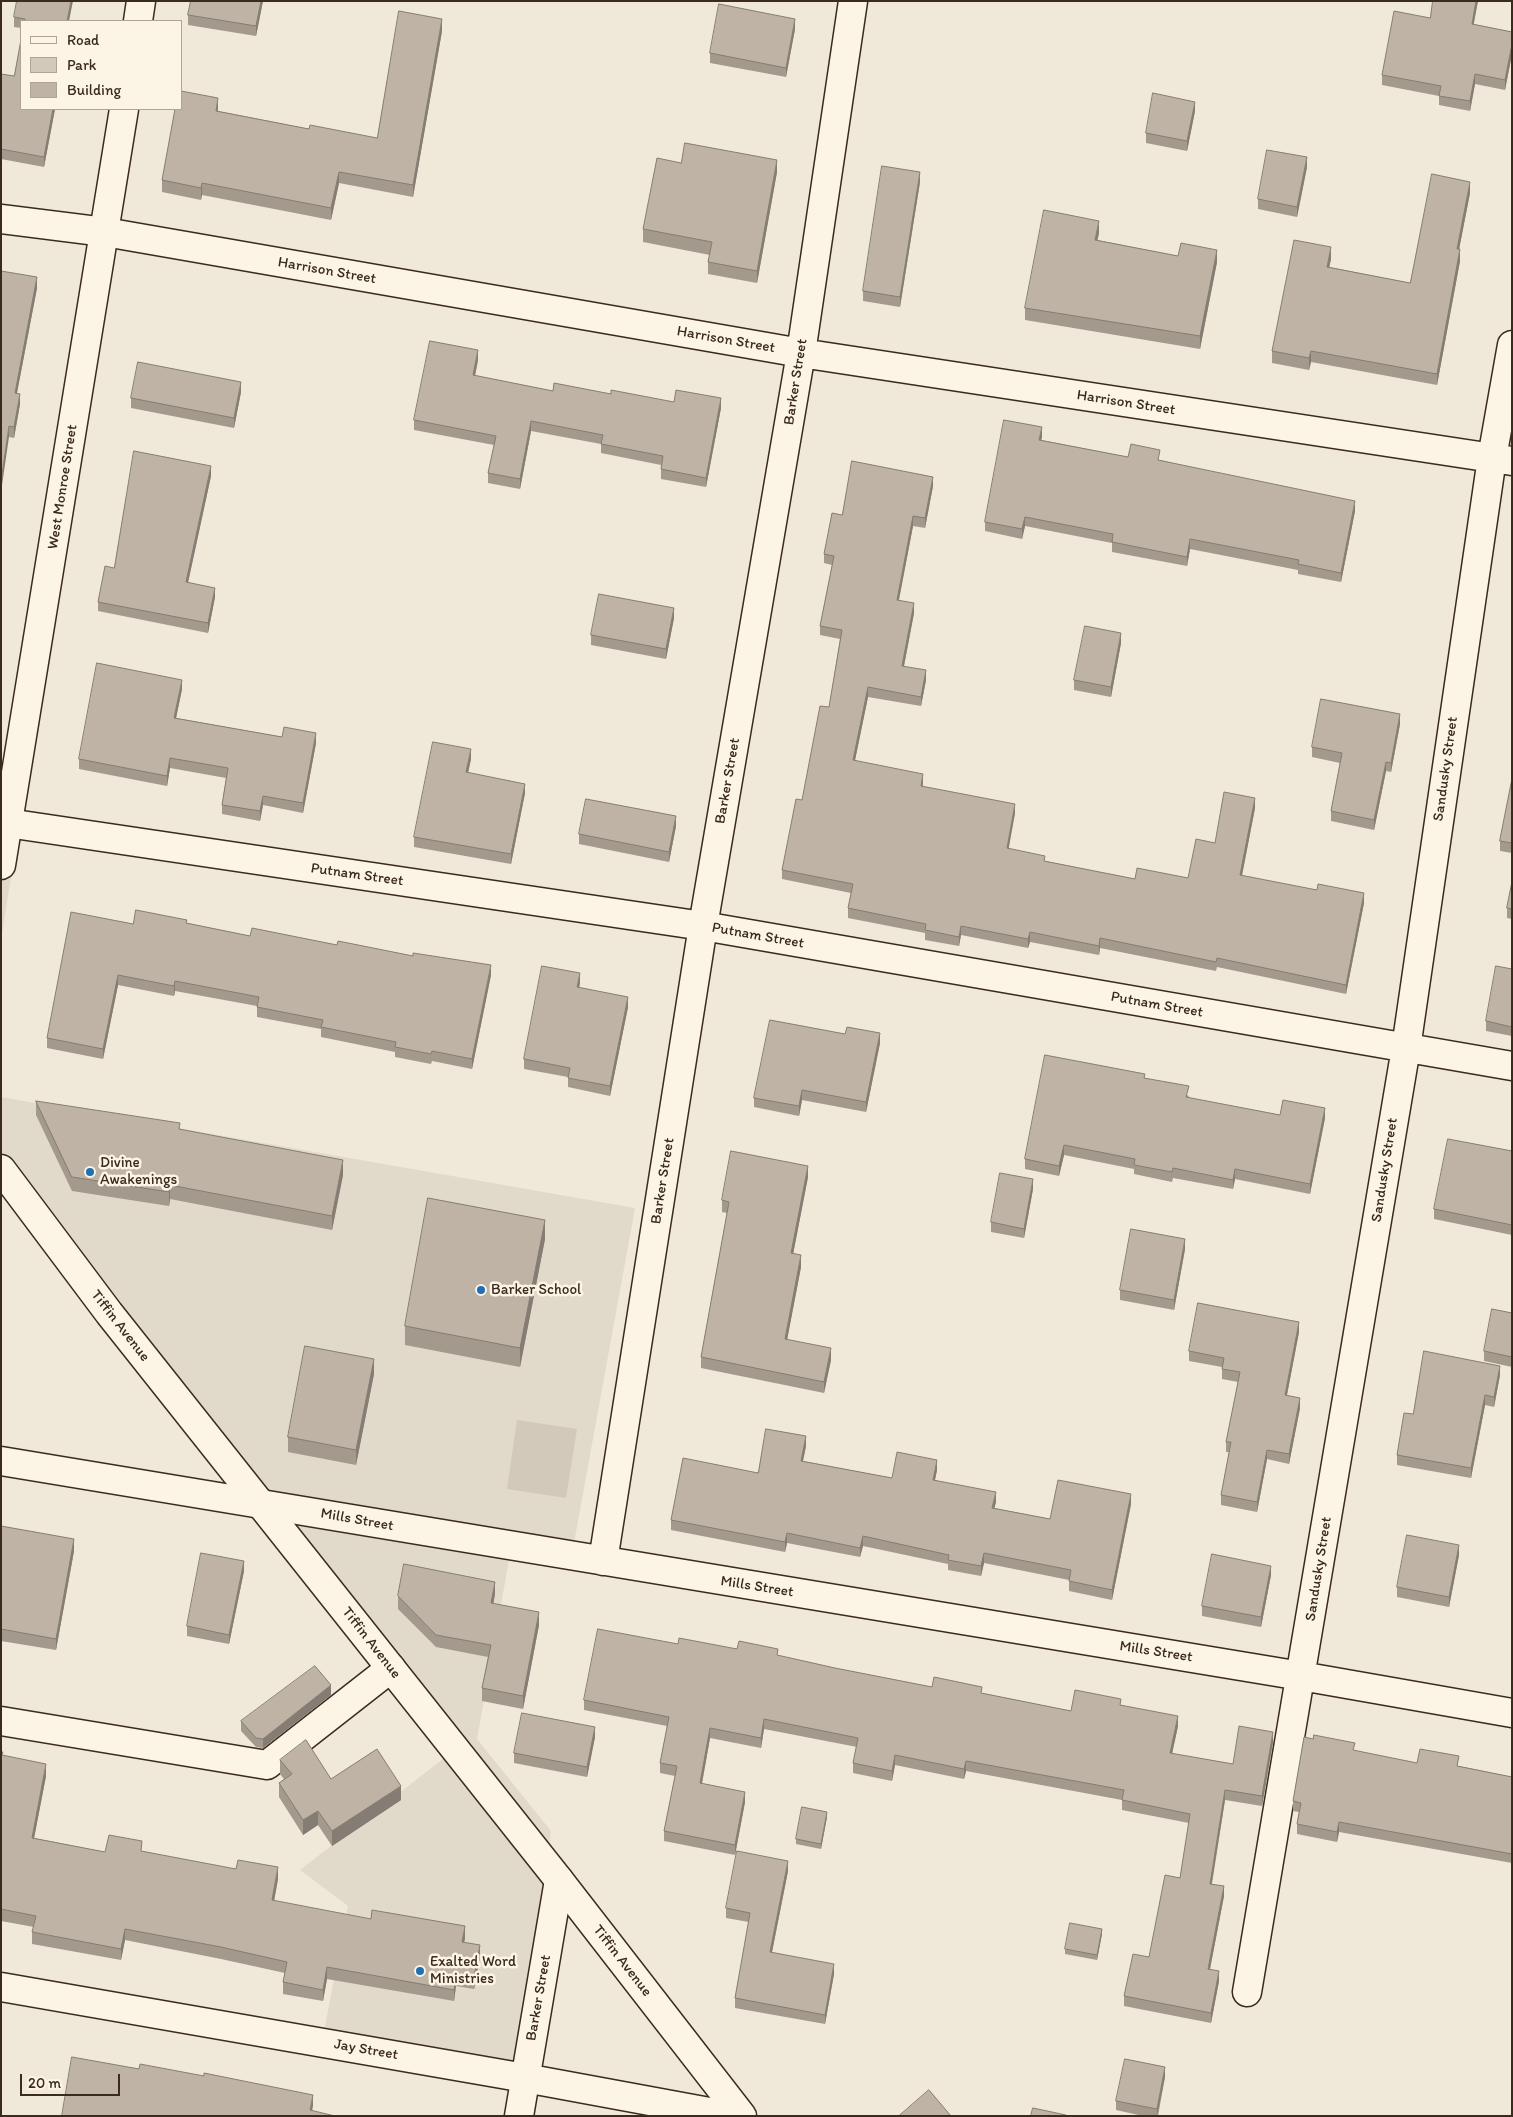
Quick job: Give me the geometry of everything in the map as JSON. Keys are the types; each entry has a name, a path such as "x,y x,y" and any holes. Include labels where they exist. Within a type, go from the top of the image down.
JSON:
{"street":[{"path":"138,20 141,1"},
{"name":"Barker Street","path":"603,1562 703,926 802,353 853,1"},
{"name":"West Monroe Street","path":"1,865 5,822 124,110"},
{"name":"Harrison Street","path":"1,219 105,232 802,353 1502,460"},
{"name":"Sandusky Street","path":"1248,1992 1502,460 1512,345"},
{"name":"Putnam Street","path":"5,822 703,926 1512,1066"},
{"name":"Tiffin Avenue","path":"1,1169 109,1313 559,1880 742,2116"},
{"name":"Mills Street","path":"1,1461 1301,1676 1512,1713"},
{"path":"1,1722 267,1765 391,1668"},
{"name":"Barker Street","path":"519,2116 559,1880"},
{"name":"Jay Street","path":"1,1987 525,2078 731,2116"}],"shaded area":[{"path":"1,837 17,840 1,940"},
{"path":"1,1097 635,1208 570,1565 509,1560 477,1739 551,1831 515,2065 324,2032 348,1906 300,1870 443,1759 1,1186"}],"green space":[{"path":"517,1420 577,1429 566,1498 507,1489"}],"building":[{"path":"17,1 71,1 67,20 25,20 14,17"},
{"path":"191,1 261,1 256,26 188,15"},
{"path":"1433,1 1476,1 1472,24 1512,32 1512,44 1505,80 1475,74 1470,101 1439,96 1441,86 1382,75 1394,11 1430,18"},
{"path":"719,4 795,19 786,68 710,53"},
{"path":"399,11 442,19 413,185 339,172 331,208 202,183 201,188 162,180 175,110 182,110 182,91 218,98 216,111 309,129 310,125 377,138"},
{"path":"20,45 20,110 53,110 44,157 1,149 1,74 14,76"},
{"path":"1153,93 1195,102 1187,141 1146,133"},
{"path":"685,143 777,160 757,271 708,262 712,242 643,229 657,158 681,163"},
{"path":"1267,150 1307,157 1297,207 1258,199"},
{"path":"882,166 920,172 900,297 863,291"},
{"path":"1432,174 1470,182 1437,374 1311,351 1309,358 1272,351 1294,240 1331,247 1327,267 1410,283"},
{"path":"1044,210 1099,221 1095,240 1178,256 1181,243 1217,250 1200,336 1025,308"},
{"path":"1,271 37,277 15,393 20,394 14,427 9,426 1,481"},
{"path":"430,341 478,350 473,375 553,391 554,383 611,394 611,390 674,402 676,390 721,398 706,478 661,469 663,456 601,444 603,435 531,421 520,479 488,473 496,436 414,420"},
{"path":"138,362 241,382 234,418 131,398"},
{"path":"1004,420 1042,427 1039,440 1128,457 1131,444 1160,450 1158,460 1355,501 1341,573 1298,564 1299,560 1190,539 1187,557 1112,542 1113,534 1025,517 1022,529 985,522"},
{"path":"134,451 211,466 186,582 215,588 208,623 98,602 105,566 114,568"},
{"path":"852,461 933,477 925,518 913,516 897,600 914,603 902,666 926,670 921,697 868,687 853,760 923,774 921,786 1015,804 1007,848 1045,856 1044,861 1135,879 1137,868 1188,878 1196,839 1215,843 1224,792 1255,798 1240,875 1317,890 1318,884 1364,893 1346,985 1217,958 1216,962 1100,938 1099,946 1030,932 1028,939 961,926 959,937 925,930 926,924 848,908 853,884 782,870 796,799 802,800 820,706 829,707 842,630 820,626 834,556 824,554 832,513 842,515"},
{"path":"599,594 674,608 666,649 591,635"},
{"path":"1085,626 1121,633 1111,687 1074,680"},
{"path":"97,663 182,680 174,718 282,737 284,727 316,733 303,803 263,796 260,811 222,805 228,768 170,758 167,776 79,759"},
{"path":"1321,699 1400,714 1391,763 1386,762 1374,820 1331,811 1342,753 1312,747"},
{"path":"433,742 471,749 466,772 525,784 511,854 414,837"},
{"path":"1512,779 1512,843 1500,841"},
{"path":"586,799 676,816 669,852 579,834"},
{"path":"1512,882 1512,909 1507,908"},
{"path":"136,910 187,920 186,923 250,936 252,928 337,945 338,941 413,956 413,953 491,965 472,1059 432,1051 431,1054 395,1047 396,1042 321,1027 323,1020 257,1007 259,997 175,981 174,986 118,975 103,1049 47,1038 71,912 133,924"},
{"path":"542,966 580,973 577,987 628,997 610,1086 568,1078 570,1068 524,1059"},
{"path":"1496,966 1512,969 1512,1027 1486,1021"},
{"path":"770,1020 845,1034 847,1027 880,1033 866,1102 802,1090 799,1106 754,1098"},
{"path":"1045,1055 1145,1074 1144,1078 1189,1086 1186,1097 1280,1115 1283,1100 1325,1108 1310,1184 1235,1169 1233,1180 1173,1168 1172,1172 1134,1165 1135,1159 1064,1145 1059,1166 1025,1159"},
{"path":"36,1101 180,1123 179,1129 343,1160 332,1216 170,1185 169,1192 72,1177"},
{"path":"1448,1139 1512,1151 1512,1225 1434,1209"},
{"path":"731,1151 808,1166 791,1253 801,1255 785,1339 831,1348 824,1382 701,1357 729,1202 722,1200"},
{"path":"1000,1173 1033,1179 1024,1229 991,1222"},
{"path":"428,1198 545,1220 520,1348 405,1326"},
{"path":"1131,1229 1185,1239 1174,1300 1120,1290"},
{"path":"1198,1303 1299,1322 1285,1395 1300,1398 1289,1454 1267,1450 1257,1502 1221,1495 1231,1442 1226,1442 1240,1372 1222,1369 1224,1358 1189,1351"},
{"path":"1492,1309 1512,1313 1512,1357 1484,1351"},
{"path":"305,1346 374,1359 356,1450 288,1437"},
{"path":"1424,1351 1500,1366 1494,1397 1485,1395 1471,1468 1397,1455 1404,1413 1413,1414"},
{"path":"766,1429 806,1436 801,1461 892,1478 897,1452 937,1460 933,1480 996,1492 992,1508 1050,1519 1058,1480 1131,1494 1112,1590 1069,1581 1071,1570 984,1553 981,1566 948,1560 949,1555 863,1536 860,1548 787,1533 785,1542 671,1520 683,1458 758,1473"},
{"path":"1,1526 74,1539 56,1639 1,1629"},
{"path":"1407,1535 1459,1545 1449,1597 1397,1587"},
{"path":"201,1553 244,1561 229,1635 187,1626"},
{"path":"1212,1554 1271,1566 1261,1617 1202,1606"},
{"path":"404,1564 495,1582 491,1603 539,1612 523,1696 482,1688 491,1645 436,1635 398,1596"},
{"path":"598,1629 678,1644 679,1638 737,1649 739,1641 778,1649 777,1655 835,1668 932,1687 934,1677 982,1687 981,1693 1071,1711 1075,1690 1121,1699 1120,1705 1178,1716 1170,1753 1233,1764 1239,1726 1273,1732 1262,1796 1225,1790 1210,1884 1224,1886 1208,1969 1219,1971 1211,2013 1124,1996 1133,1954 1149,1957 1165,1875 1180,1878 1190,1814 1122,1800 1124,1790 966,1761 964,1769 895,1755 892,1771 853,1763 858,1738 764,1719 761,1738 710,1728 700,1783 745,1792 735,1845 664,1831 677,1766 660,1763 669,1717 584,1700"},
{"path":"315,1666 331,1685 263,1739 256,1738 241,1721"},
{"path":"522,1713 595,1727 587,1767 514,1753"},
{"path":"1314,1735 1355,1743 1353,1750 1417,1763 1420,1749 1459,1756 1457,1766 1512,1777 1512,1854 1339,1822 1337,1832 1297,1824 1301,1803 1293,1801 1304,1737 1313,1739"},
{"path":"306,1740 331,1779 377,1749 401,1786 332,1831 318,1811 303,1820 279,1783 292,1774 280,1760"},
{"path":"1,1752 3,1752 2,1755 46,1764 32,1838 105,1852 109,1835 142,1841 141,1851 236,1869 238,1860 278,1867 272,1900 371,1919 372,1910 465,1926 462,1942 480,1945 474,1977 456,1974 454,1990 327,1967 323,1990 283,1982 287,1962 221,1947 125,1929 121,1949 32,1932 36,1916 1,1909"},
{"path":"802,1807 827,1812 821,1844 796,1839"},
{"path":"737,1851 788,1861 770,1952 834,1964 825,2015 735,1998 750,1913 726,1908"},
{"path":"1070,1923 1102,1929 1097,1955 1065,1949"},
{"path":"72,2057 139,2069 140,2064 204,2076 204,2073 313,2095 310,2110 335,2116 62,2116"},
{"path":"1125,2059 1165,2067 1157,2109 1116,2101"},
{"path":"929,2090 951,2116 899,2116"},
{"path":"1033,2108 1066,2115 1066,2116 1031,2116"}],"place":[{"name":"Divine Awakenings","path":"90,1172"},
{"name":"Barker School","path":"481,1290"},
{"name":"Exalted Word Ministries","path":"420,1971"}]}
